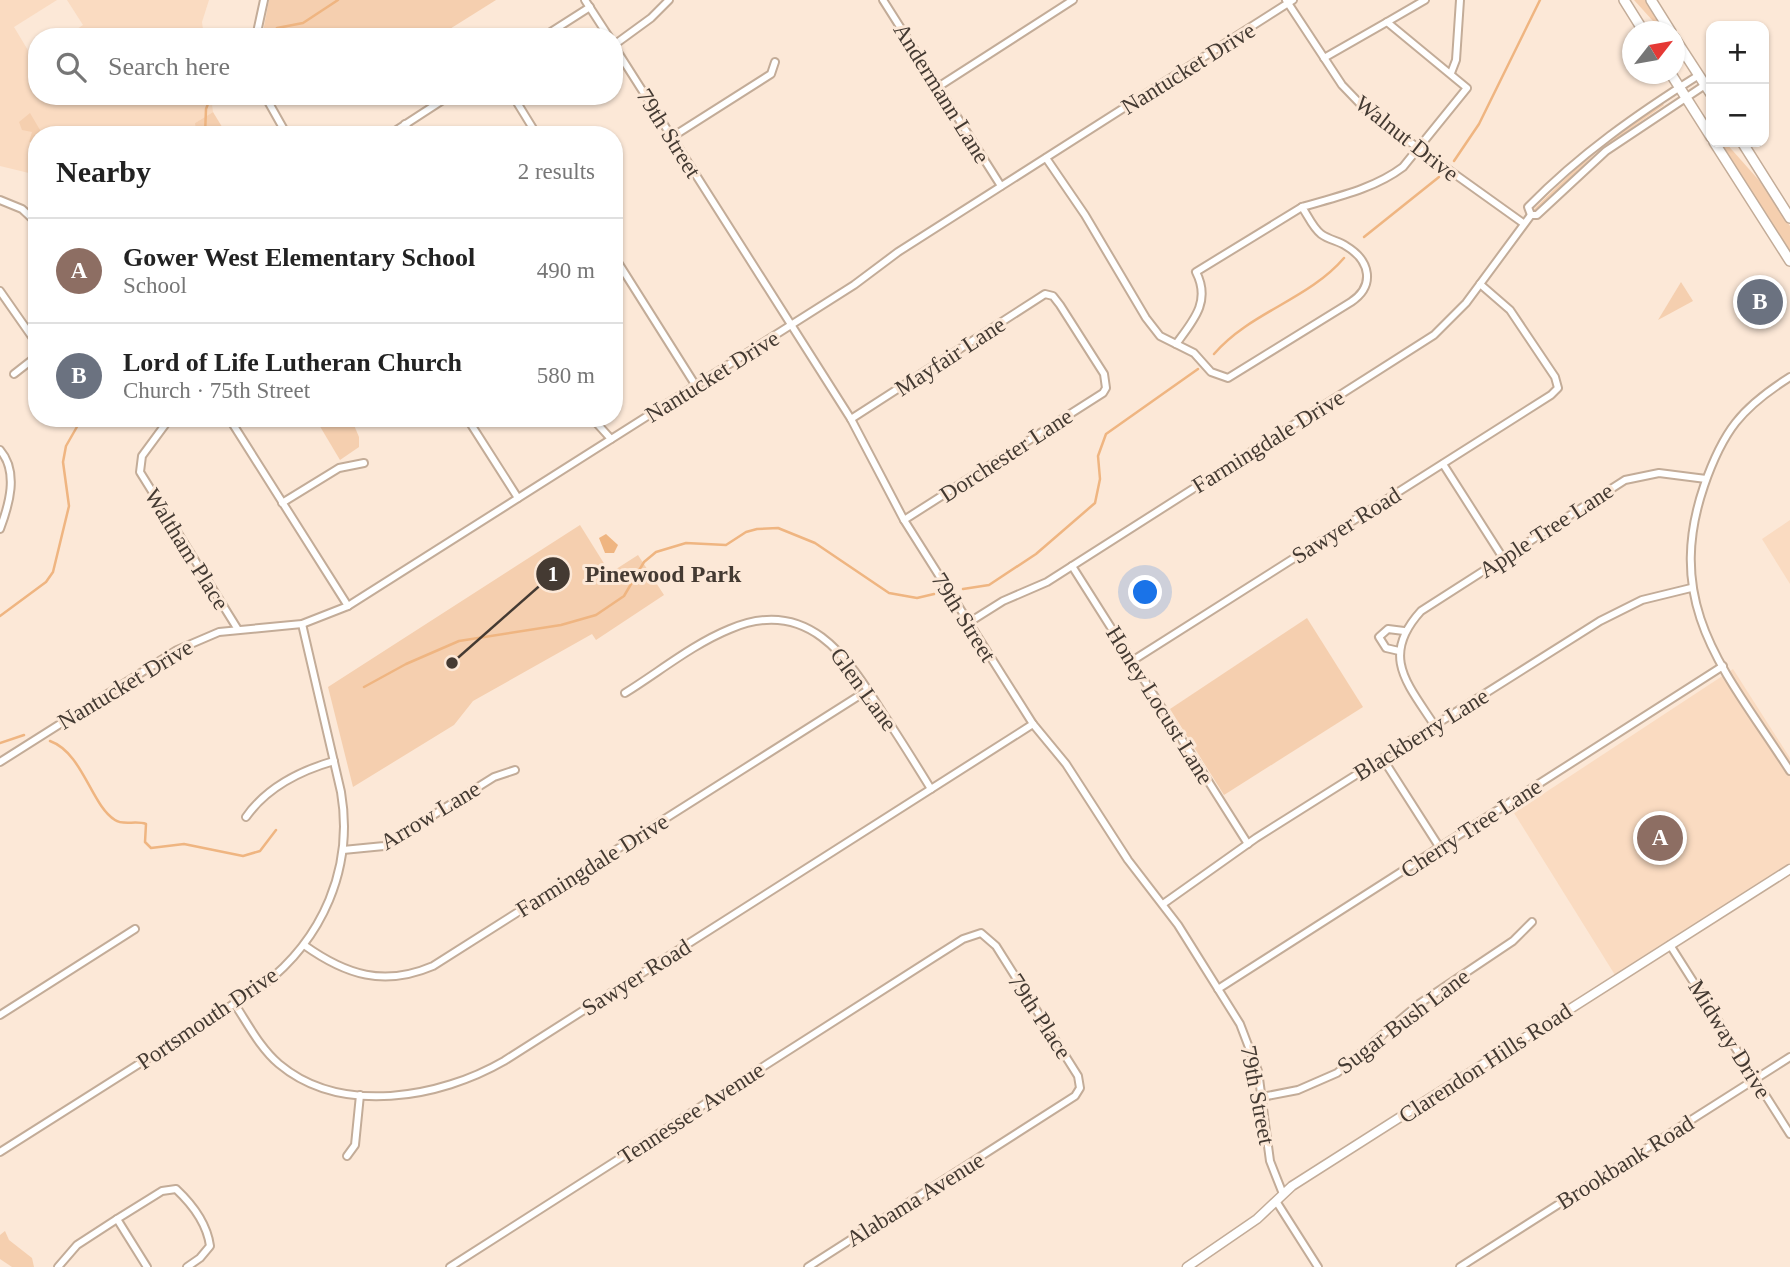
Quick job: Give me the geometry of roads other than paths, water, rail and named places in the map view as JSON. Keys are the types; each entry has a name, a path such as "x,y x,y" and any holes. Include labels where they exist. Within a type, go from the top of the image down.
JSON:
{"main road":[{"path":"1624,0 1637,21"},
{"path":"1651,0 1664,21"},
{"path":"1685,53 1705,85"},
{"path":"1678,84 1706,129"},
{"path":"1717,147 1790,261"},
{"path":"1745,147 1790,218"}],"street":[{"path":"258,28 264,0"},
{"path":"585,0 603,28"},
{"path":"623,38 670,0"},
{"name":"Andermann Lane","path":"883,0 1001,186"},
{"path":"937,87 1073,0"},
{"path":"1324,58 1425,0"},
{"path":"1451,72 1456,60 1460,0"},
{"name":"Walnut Drive","path":"1289,1 1324,58 1368,112 1523,223"},
{"name":"Nantucket Drive","path":"0,762 177,650 207,636 237,628 302,624 348,606 791,325 1289,1"},
{"path":"557,28 590,7"},
{"path":"1177,344 1196,317 1204,298 1203,285 1196,272 1302,207 1364,188 1392,175 1467,88 1451,72 1387,22"},
{"name":"79th Street","path":"623,59 851,419 904,520 1032,724 1066,764 1128,860 1163,904 1218,989 1250,1045 1262,1097 1270,1161 1280,1198 1318,1267"},
{"path":"672,137 771,74 775,62"},
{"name":"Farmingdale Drive","path":"1531,215 1528,207 1581,156 1699,75"},
{"name":"Farmingdale Drive","path":"968,623 1072,566 1419,345 1445,326 1531,215 1537,215 1606,151 1705,85"},
{"path":"270,105 282,126"},
{"path":"402,126 435,105"},
{"path":"519,105 531,126"},
{"path":"1046,158 1085,215 1146,318 1160,336 1194,354 1210,372 1228,378 1362,295 1369,277 1361,258 1345,245 1318,232 1302,207"},
{"path":"0,200 22,209 28,215"},
{"path":"623,271 696,386"},
{"name":"Sawyer Road","path":"1132,661 1558,388 1555,377 1520,323 1480,284"},
{"path":"0,291 28,331"},
{"name":"Mayfair Lane","path":"851,419 1049,294 1060,305 1104,374 1106,387"},
{"path":"14,374 28,363"},
{"path":"1790,377 1753,401 1736,419 1717,450 1691,532 1691,588 1703,630 1790,771"},
{"name":"Dorchester Lane","path":"904,520 1095,398 1106,387"},
{"name":"Waltham Place","path":"163,427 145,450 139,468 237,628"},
{"path":"235,427 348,606"},
{"path":"473,427 518,498"},
{"path":"600,427 611,439"},
{"path":"0,450 7,459 11,482 10,496 0,529"},
{"path":"282,503 339,468 364,463"},
{"path":"1443,464 1503,558"},
{"name":"Apple Tree Lane","path":"1434,726 1407,681 1399,651 1404,631 1426,607 1625,480 1659,473 1706,479"},
{"name":"Honey Locust Lane","path":"1072,566 1248,844"},
{"name":"Blackberry Lane","path":"1163,904 1248,844 1613,614 1642,600 1691,588"},
{"name":"Glen Lane","path":"625,694 722,632 765,621 797,624 822,635 844,654 931,789"},
{"name":"Portsmouth Drive","path":"0,1152 276,975 304,946 332,896 343,850 342,801 302,624"},
{"name":"Apple Tree Lane","path":"1399,651 1386,648 1379,637 1388,629 1404,631"},
{"name":"Cherry Tree Lane","path":"1218,989 1723,666"},
{"name":"Farmingdale Drive","path":"304,946 331,964 358,975 394,978 433,966 868,690"},
{"name":"Sawyer Road","path":"234,1003 262,1046 286,1069 310,1082 360,1095 397,1095 431,1091 466,1080 493,1067 1032,724"},
{"path":"1383,759 1440,848"},
{"path":"246,817 258,799 302,771 334,761"},
{"name":"Arrow Lane","path":"343,850 384,846 494,777 514,770"},
{"name":"Clarendon Hills Road","path":"1187,1267 1257,1219 1280,1198 1790,869"},
{"name":"Sugar Bush Lane","path":"1262,1097 1313,1085 1344,1069 1419,1004 1513,941 1532,922"},
{"path":"0,1016 135,929"},
{"name":"79th Place","path":"933,958 974,934 989,938 1078,1076 1080,1088 1075,1096 1022,1131"},
{"name":"Midway Drive","path":"1670,945 1790,1134"},
{"name":"Tennessee Avenue","path":"450,1267 933,958"},
{"name":"Brookbank Road","path":"1460,1267 1790,1057"},
{"path":"347,1156 355,1145 360,1095"},
{"name":"Alabama Avenue","path":"808,1267 1022,1131"},
{"path":"58,1267 77,1245 162,1191 176,1189 187,1199 208,1234 210,1246 200,1258 187,1267"},
{"path":"117,1219 147,1267"}],"waterway":[{"path":"277,28 303,23 338,0"},
{"path":"1454,161 1479,124 1540,0"},
{"path":"205,126 208,105"},
{"path":"1364,237 1439,177"},
{"path":"1214,354 1244,327 1314,285 1344,258"},
{"path":"963,589 989,585 1036,554 1095,503 1100,479 1098,456 1106,434 1198,369"},
{"path":"0,616 46,582 53,572 69,506 63,462 66,446 77,427"},
{"path":"364,687 406,664 459,641 561,625 596,615 624,596 644,562 656,552 686,543 726,545 746,532 757,529 778,528 815,543 889,593 917,598 934,594"},
{"path":"0,743 24,735"},
{"path":"50,741 71,756 99,803 115,820 146,824 145,842 151,848 184,844 243,856 260,851 276,830"}],"place":[{"name":"Lord of Life Lutheran Church","path":"1760,302"},
{"name":"Pinewood Park","path":"452,663"},
{"name":"Gower West Elementary School","path":"1660,838"}]}
